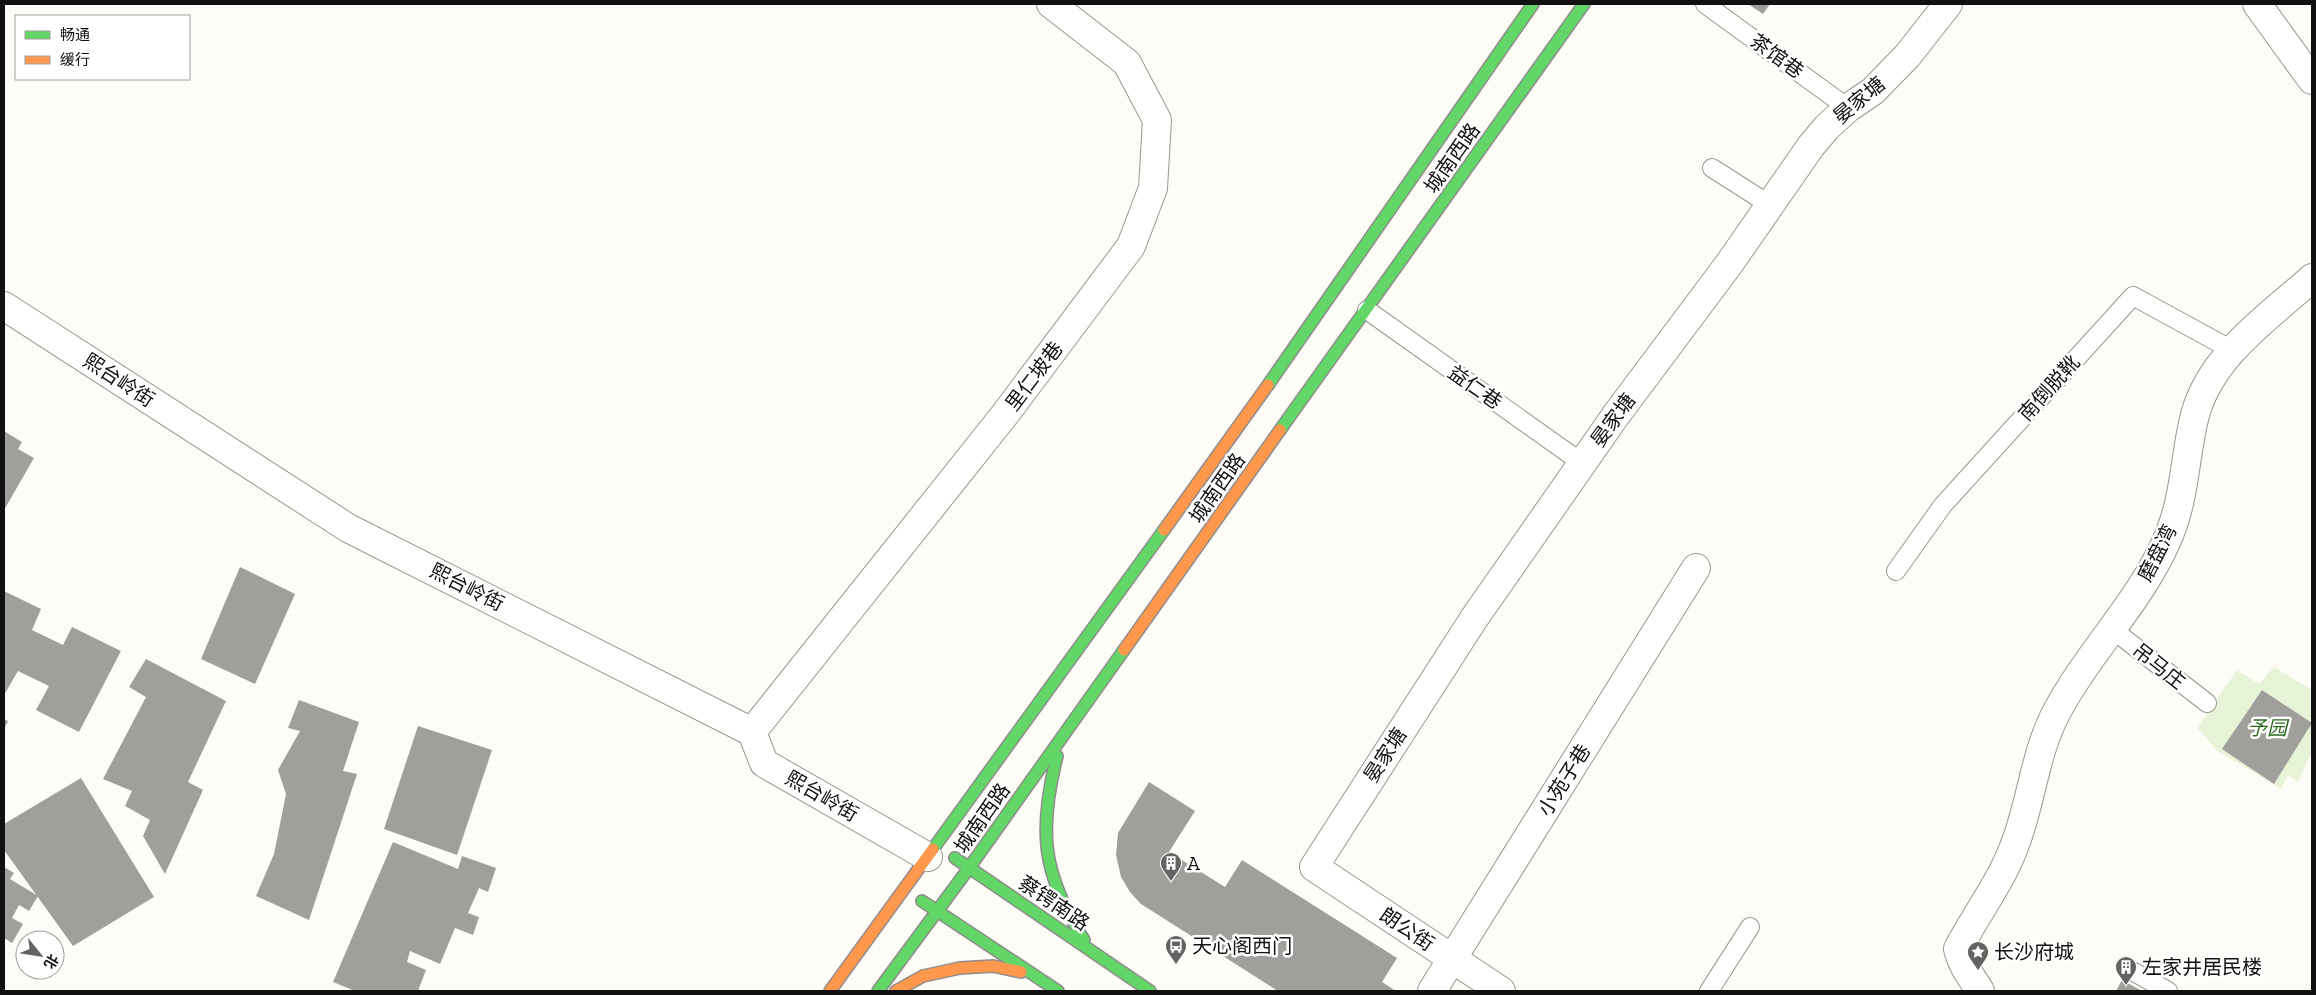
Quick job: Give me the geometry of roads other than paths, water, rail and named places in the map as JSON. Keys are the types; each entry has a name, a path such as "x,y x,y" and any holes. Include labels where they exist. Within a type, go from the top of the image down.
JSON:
{"main road":[{"name":"城南西路","path":"830,991 1238,430 1533,4"},
{"name":"城南西路","path":"878,991 1062,738 1584,4"},
{"path":"1062,738 1047,792 1044,836 1051,878 1067,917 1092,951"},
{"name":"蔡锷南路","path":"932,851 969,868 1150,991"},
{"path":"905,888 1058,991"},
{"path":"896,991 923,976 960,968 993,966 1032,974"}],"street":[{"name":"里仁坡巷","path":"752,732 1006,413 1131,246 1153,188 1157,120 1127,63 1051,4"},
{"name":"晏家塘","path":"1314,867 1475,617 1582,463 1811,146 1827,127 1848,108 1873,91 1908,55 1948,4"},
{"path":"2258,4 2312,80"},
{"name":"磨盘湾","path":"1980,991 1961,962 1958,949 1998,882 2015,846 2041,750 2054,718 2075,681 2150,573 2168,539 2183,493 2195,414 2203,393 2215,372 2232,350 2312,278"},
{"name":"熙台岭街","path":"4,306 348,528 752,732 764,763 932,851"},
{"name":"小苑子巷","path":"1432,991 1696,568"},
{"name":"朗公街","path":"1314,867 1500,991"}],"lane":[{"name":"茶馆巷","path":"1705,4 1848,108"},
{"path":"1712,168 1770,205"},
{"name":"南倒脱靴","path":"1896,570 1943,504 2133,296 2232,350"},
{"name":"益仁巷","path":"1367,310 1582,463"},
{"name":"吊马庄","path":"2112,629 2207,703"},
{"path":"1709,991 1750,928"},
{"path":"2134,972 2168,991"}],"place":[{"name":"A","path":"1171,882"},
{"name":"天心阁西门","path":"1176,965"},
{"name":"长沙府城","path":"1978,971"},
{"name":"左家井居民楼","path":"2126,986"}],"park label":[{"name":"予园","path":"2267,728"}]}
